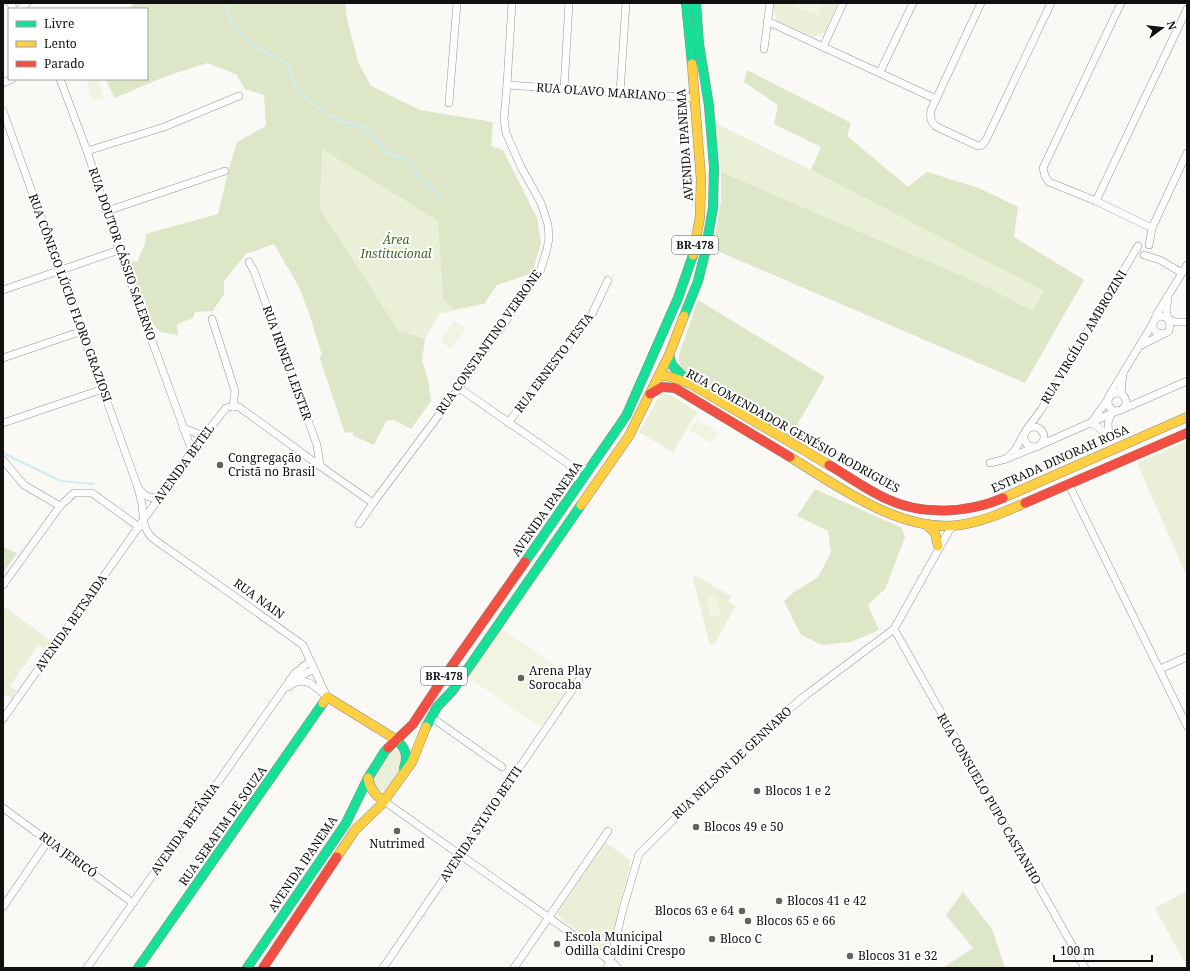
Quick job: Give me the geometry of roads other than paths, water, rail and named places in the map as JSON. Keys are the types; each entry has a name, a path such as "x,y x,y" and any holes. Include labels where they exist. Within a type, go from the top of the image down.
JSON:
{"main road":[{"name":"AVENIDA IPANEMA","path":"246,968 346,823 368,778 385,751 413,724 626,416 642,382 678,298 693,255 700,217 701,179 698,128 686,3"},
{"name":"AVENIDA IPANEMA","path":"263,968 355,830 374,813 412,762 422,735 437,707 453,690 629,436 669,355 698,281 705,253 713,208 714,167 709,106 699,44 696,3"},
{"path":"694,98 702,90 704,73"},
{"path":"669,355 672,365 689,383"},
{"path":"642,382 659,376"},
{"name":"RUA COMENDADOR GENÉSIO RODRIGUES","path":"659,376 667,376 689,383 887,499 905,506 923,510 939,511"},
{"name":"RUA COMENDADOR GENÉSIO RODRIGUES","path":"650,394 661,387 669,386 675,388 875,508 902,519 926,524 948,526"},
{"name":"ESTRADA DINORAH ROSA","path":"939,511 969,509 991,503 1187,417"},
{"path":"969,509 950,519 948,526 966,524 995,516 1187,433"},
{"path":"926,524 937,534 937,550"},
{"path":"327,697 397,740 405,750 407,760 394,788"},
{"name":"RUA SERAFIM DE SOUZA","path":"138,968 327,697"},
{"path":"368,778 368,785 372,792 384,801"}],"street":[{"path":"449,103 457,3"},
{"name":"RUA CONSTANTINO VERRONE","path":"359,524 459,388 540,272 548,243 548,225 541,203 521,167 506,133 504,119 512,3"},
{"path":"564,89 569,3"},
{"path":"620,93 626,3"},
{"path":"764,49 770,3"},
{"path":"823,47 843,3"},
{"path":"880,72 912,3"},
{"path":"980,3 931,110 931,120 934,124 974,145 982,145 986,140 1050,3"},
{"path":"1121,3 1043,168 1045,176 1049,182 1152,228"},
{"path":"1096,202 1187,9"},
{"path":"767,21 936,98"},
{"name":"RUA DOUTOR CÁSSIO SALERNO","path":"60,80 87,151 119,250 192,451"},
{"name":"RUA OLAVO MARIANO","path":"507,85 694,98"},
{"path":"87,151 164,127 239,96"},
{"name":"RUA CÔNEGO LÚCIO FLORO GRAZIOSI","path":"3,111 137,485 142,504 141,524"},
{"name":"RUA VIRGÍLIO AMBROZINI","path":"1006,459 1015,450 1025,432 1041,410 1127,264 1152,228 1187,153"},
{"path":"107,211 226,172"},
{"name":"RUA VIRGÍLIO AMBROZINI","path":"1149,246 1152,228"},
{"path":"1160,260 1149,246 1144,243 1139,245 1138,251 1144,255 1160,260 1182,272"},
{"path":"1144,255 1148,252 1149,246"},
{"path":"3,290 119,250"},
{"name":"RUA VIRGÍLIO AMBROZINI","path":"1127,264 1135,258 1144,255"},
{"name":"RUA IRINEU LEISTER","path":"249,262 254,271 317,445 320,466"},
{"path":"1091,423 1109,397 1187,265"},
{"name":"RUA ERNESTO TESTA","path":"508,423 592,314 608,280"},
{"path":"1165,333 1170,326 1166,305 1170,293"},
{"path":"1153,323 1160,316 1164,316 1175,322 1187,323"},
{"path":"212,319 235,391 233,406 239,408 373,503"},
{"path":"1153,323 1156,332 1165,333"},
{"path":"1138,348 1187,323"},
{"path":"3,358 82,331"},
{"path":"1091,423 1099,427 1109,439 1108,423 1117,412 1125,406 1123,372"},
{"path":"990,462 1006,459 1117,412 1187,380"},
{"path":"459,388 570,465 581,468 590,468"},
{"path":"3,424 103,389"},
{"path":"1117,412 1111,410 1107,402 1109,397 1115,392 1124,396 1147,398"},
{"name":"AVENIDA BETEL","path":"141,524 192,451 226,408 233,406"},
{"name":"RUA VIRGÍLIO AMBROZINI","path":"1041,410 1038,423 1041,430"},
{"path":"1041,430 1044,436 1041,444 1037,446 1027,445 1024,438 1025,432 1033,427 1041,430 1047,434 1060,435"},
{"path":"183,428 204,436"},
{"path":"3,460 24,486 60,506 3,585"},
{"path":"570,465 580,483"},
{"path":"1069,484 1187,726"},
{"name":"RUA CÔNEGO LÚCIO FLORO GRAZIOSI","path":"137,485 141,492 154,501 154,506"},
{"name":"RUA NAIN","path":"60,506 74,493 92,493 141,524 153,538 303,645"},
{"path":"150,498 156,498 163,494"},
{"path":"131,538 141,536 153,538 149,527 149,513"},
{"name":"AVENIDA BETSAIDA","path":"3,719 141,524"},
{"name":"RUA NELSON DE GENNARO","path":"607,968 639,854 763,731 806,695 894,629 937,550 948,526"},
{"name":"RUA CONSUELO PUPO CASTANHO","path":"894,629 1085,968"},
{"path":"303,645 327,697"},
{"name":"AVENIDA BETÂNIA","path":"88,968 295,673 304,659 303,645"},
{"path":"1160,670 1187,658"},
{"name":"AVENIDA BETÂNIA","path":"283,690 294,679 313,666 308,663 295,673"},
{"path":"283,690 295,681 300,680 307,682 327,697"},
{"name":"AVENIDA SYLVIO BETTI","path":"383,968 579,680"},
{"path":"431,717 502,767"},
{"path":"384,801 550,917 610,960 618,968"},
{"name":"RUA JERICÓ","path":"3,808 133,903"},
{"path":"514,968 608,831"},
{"path":"3,907 48,841"}],"waterway":[{"path":"225,3 233,27 259,49 287,63 297,90 326,114 342,121 366,128 387,152 404,159 431,189 443,198"},
{"path":"3,452 61,481 94,484"}],"place":[{"name":"Congregação Cristã no Brasil","path":"220,465"},
{"name":"Arena Play Sorocaba","path":"521,678"},
{"name":"Blocos 1 e 2","path":"757,791"},
{"name":"Blocos 49 e 50","path":"696,827"},
{"name":"Nutrimed","path":"397,831"},
{"name":"Blocos 41 e 42","path":"779,901"},
{"name":"Blocos 63 e 64","path":"742,911"},
{"name":"Blocos 65 e 66","path":"748,921"},
{"name":"Bloco C","path":"712,939"},
{"name":"Escola Municipal Odilla Caldini Crespo","path":"557,944"},
{"name":"Blocos 31 e 32","path":"850,956"}],"park label":[{"name":"Área Institucional","path":"396,247"}]}
